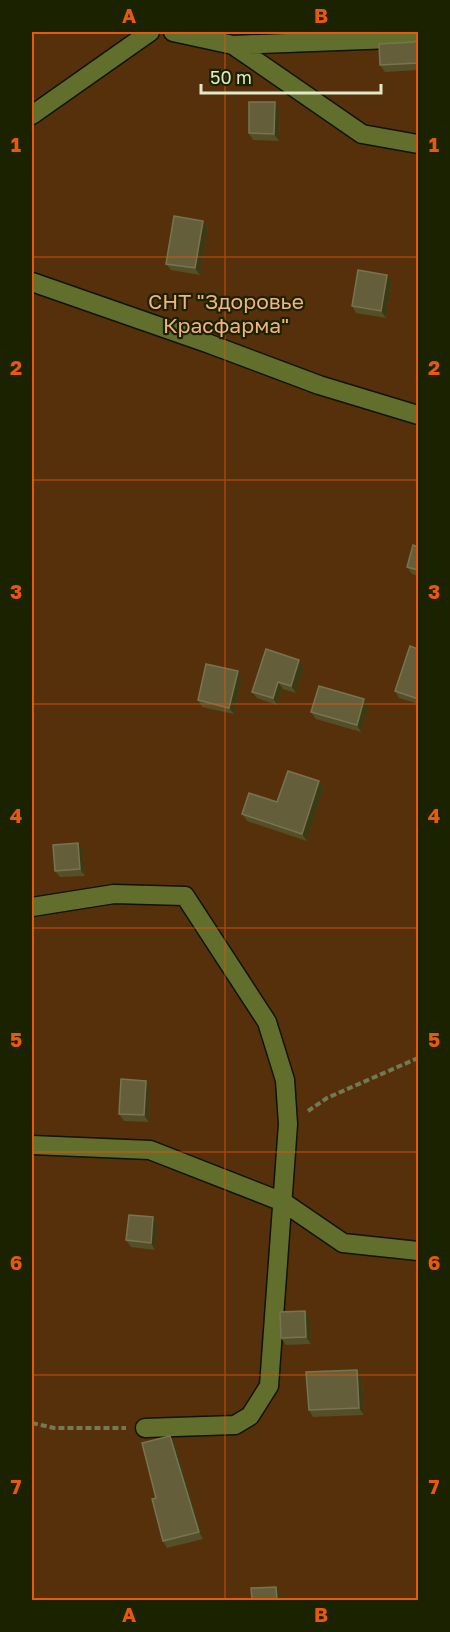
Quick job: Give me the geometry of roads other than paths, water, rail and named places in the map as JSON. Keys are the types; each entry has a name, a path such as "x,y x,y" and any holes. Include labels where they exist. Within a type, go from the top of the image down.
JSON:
{"street":[{"path":"32,115 150,32"},
{"path":"172,32 202,35 233,45 362,134 418,144"},
{"path":"233,45 418,38"},
{"path":"32,282 319,385 418,415"},
{"path":"32,907 114,894 185,896 267,1022 285,1080 288,1124 269,1386 250,1416 235,1425 145,1428"},
{"path":"32,1145 150,1150 283,1202 343,1243 418,1251"}],"park label":[{"name":"СНТ \"Здоровье Красфарма\"","path":"226,313"}]}
